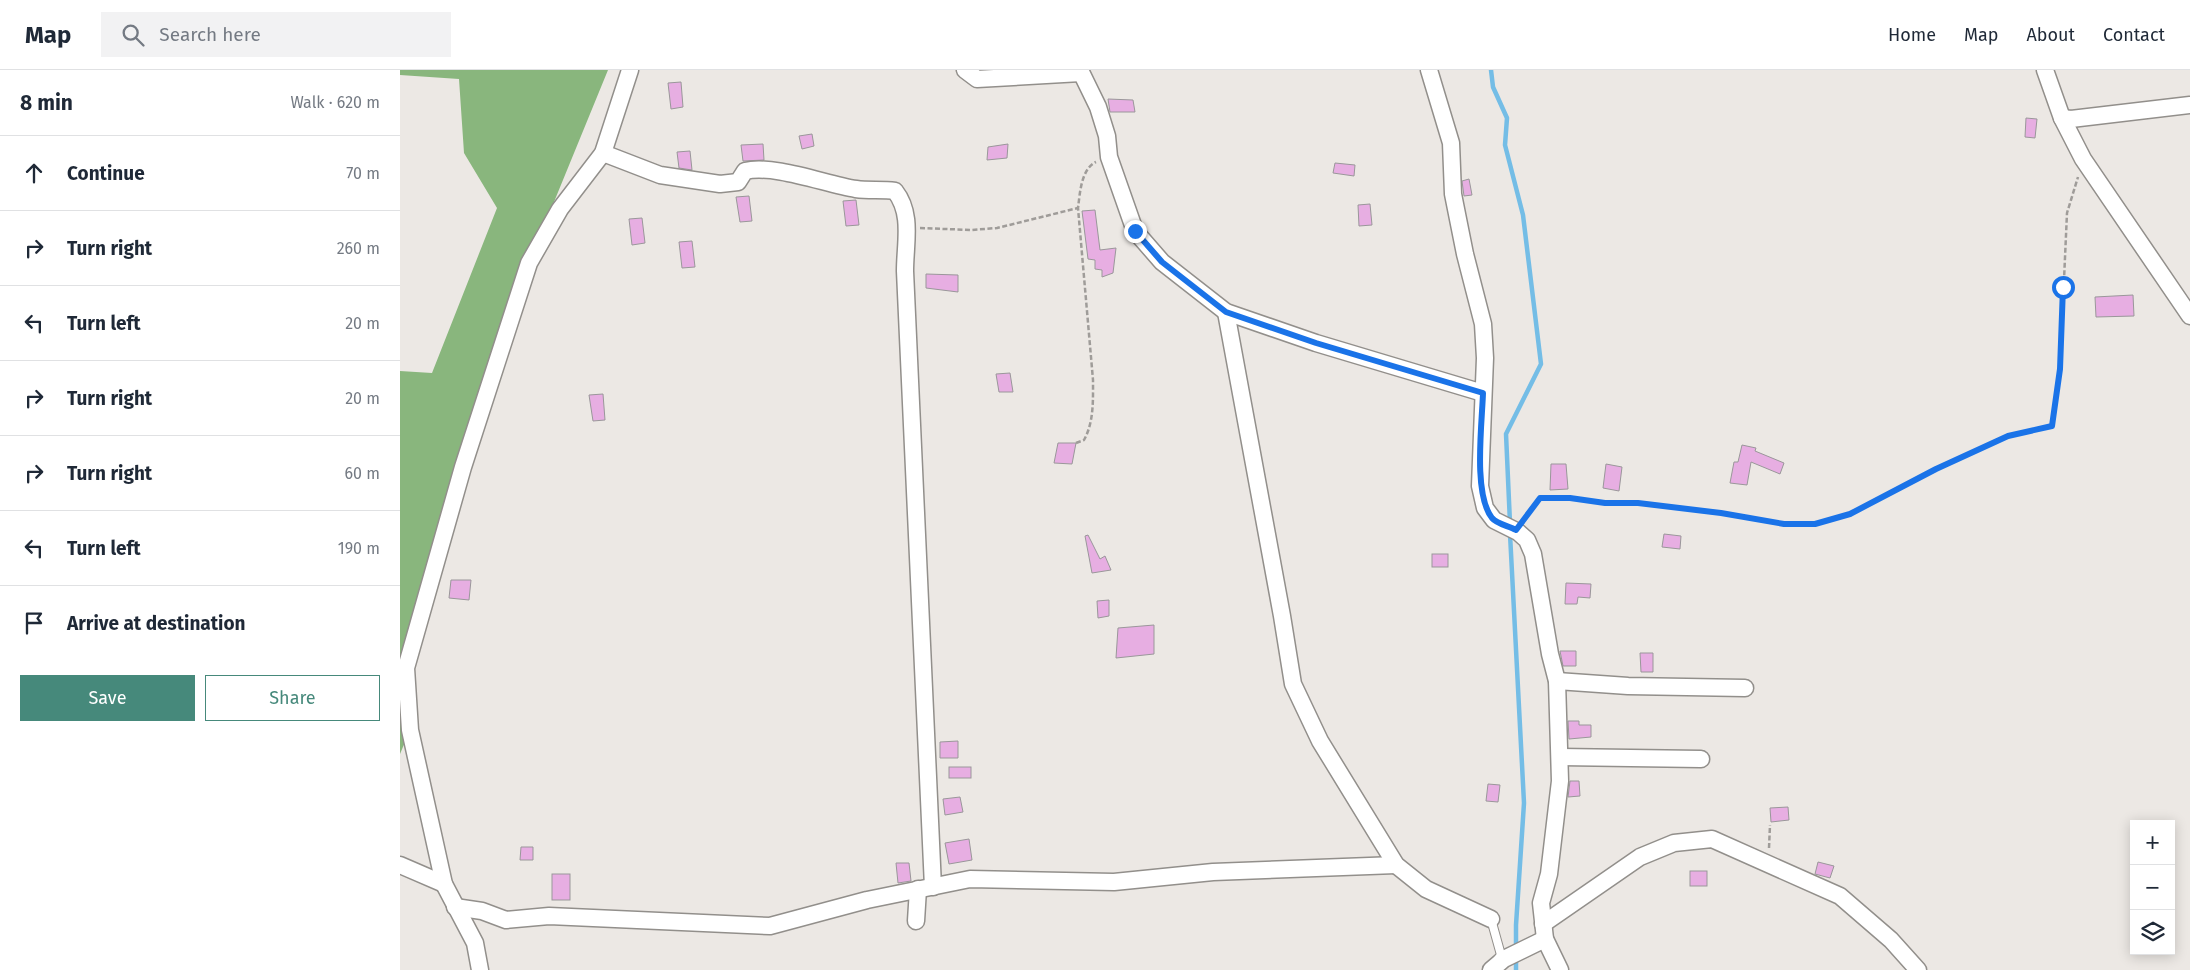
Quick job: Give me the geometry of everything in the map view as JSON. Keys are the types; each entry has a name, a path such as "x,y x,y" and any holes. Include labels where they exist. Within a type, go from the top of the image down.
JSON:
{"street":[{"path":"480,970 475,943 444,884 410,730 406,668 463,467 529,263 560,209 603,153 630,70"},
{"path":"965,70 977,79 1081,71 1098,107 1107,136 1109,157 1135,231 1162,262 1226,312 1316,343 1483,393"},
{"path":"1429,70 1451,143 1453,194 1464,254 1483,324 1484,358 1480,486 1485,508 1494,520 1512,528 1527,540 1532,554 1550,654 1557,681 1560,781 1549,874 1541,903 1544,932 1560,970"},
{"path":"2045,70 2062,118 2083,159 2190,316"},
{"path":"2062,118 2071,119 2190,105"},
{"path":"603,153 660,175 720,184 738,182 744,171 754,169 811,178 857,189 895,191 904,202 908,228 905,243 905,271 926,888 916,921"},
{"path":"1226,312 1293,684 1320,741 1396,865 1426,889 1491,919"},
{"path":"1557,681 1628,686 1746,688"},
{"path":"1560,757 1701,759"},
{"path":"1491,970 1504,958 1544,932 1640,858 1674,842 1712,839 1840,896 1891,940 1918,970"},
{"path":"400,865 444,884"},
{"path":"455,907 482,911 506,920 549,916 770,926 867,900 970,879 1114,882 1213,872 1396,865"}],"lane":[{"path":"1491,919 1501,955 1491,970"}],"path":[{"path":"1076,443 1084,440 1089,431 1093,409 1093,380 1078,208 1082,181 1091,164 1109,157"},
{"path":"1512,528 1540,498 1570,498 1605,503 1638,503 1721,513 1784,524 1815,524 1850,514 1936,469 2008,436 2052,426 2060,369 2067,214 2083,159"},
{"path":"908,228 971,230 997,228 1078,208"},
{"path":"1769,865 1770,825"}],"green space":[{"path":"400,70 608,70 529,263 406,668 410,730 400,754 400,371 432,373 497,208 464,153 459,79 400,75"}],"building":[{"path":"681,82 683,107 671,109 668,83"},
{"path":"1108,99 1133,100 1135,112 1110,112"},
{"path":"2026,118 2037,119 2035,138 2025,137"},
{"path":"812,134 814,146 802,149 799,136"},
{"path":"763,144 764,160 743,161 741,145"},
{"path":"1008,144 1007,158 987,160 988,147"},
{"path":"690,151 692,170 679,168 677,152"},
{"path":"1335,163 1355,165 1354,176 1333,173"},
{"path":"1469,179 1472,195 1464,196 1462,181"},
{"path":"749,196 752,221 740,222 736,197"},
{"path":"856,200 859,225 846,226 843,201"},
{"path":"1370,204 1372,225 1359,226 1358,205"},
{"path":"1095,210 1100,250 1116,248 1113,273 1102,277 1102,270 1095,269 1095,260 1088,259 1082,211"},
{"path":"642,218 645,243 632,245 629,219"},
{"path":"692,241 695,267 682,268 679,242"},
{"path":"926,274 958,275 958,292 926,288"},
{"path":"2133,295 2134,316 2096,317 2095,297"},
{"path":"1010,373 1013,392 999,392 996,374"},
{"path":"603,394 605,420 593,421 589,395"},
{"path":"1058,443 1076,443 1072,464 1054,463"},
{"path":"1742,445 1756,448 1755,451 1784,463 1780,474 1751,462 1747,485 1730,483 1734,462 1738,462"},
{"path":"1551,464 1566,464 1568,489 1550,490"},
{"path":"1606,464 1622,467 1619,491 1603,488"},
{"path":"1664,534 1681,536 1680,549 1662,547"},
{"path":"1088,535 1100,559 1105,556 1111,570 1092,573 1085,536"},
{"path":"1432,554 1448,554 1448,567 1432,567"},
{"path":"451,580 471,580 469,600 449,598"},
{"path":"1566,583 1591,584 1590,598 1578,597 1577,604 1565,604"},
{"path":"1109,600 1109,616 1098,618 1097,601"},
{"path":"1154,625 1154,654 1116,658 1118,628"},
{"path":"1560,651 1576,651 1576,666 1563,666"},
{"path":"1640,653 1653,653 1653,672 1641,672"},
{"path":"1568,721 1579,721 1579,725 1591,725 1591,737 1569,739"},
{"path":"958,741 958,758 940,758 940,742"},
{"path":"949,767 971,767 971,778 949,778"},
{"path":"1570,781 1579,781 1580,796 1568,797"},
{"path":"1488,784 1500,785 1498,802 1486,801"},
{"path":"960,797 963,812 945,815 943,799"},
{"path":"1788,807 1789,820 1771,822 1770,808"},
{"path":"969,839 972,860 949,864 945,843"},
{"path":"521,847 533,847 533,860 520,860"},
{"path":"1818,862 1834,866 1830,878 1815,874"},
{"path":"896,863 909,863 911,881 898,883"},
{"path":"1690,871 1707,871 1707,886 1690,886"},
{"path":"552,874 570,874 570,900 552,900"}],"waterway":[{"path":"1491,70 1493,87 1507,118 1505,145 1523,215 1541,364 1506,434 1510,523"},
{"path":"1510,534 1524,803 1516,950"},
{"path":"1516,958 1516,970"}],"route":[{"path":"1135,231 1162,262 1226,312 1316,343 1483,393 1480,486 1485,508 1494,520 1516,530 1540,498 1570,498 1605,503 1638,503 1721,513 1784,524 1815,524 1850,514 1936,469 2008,436 2052,426 2060,369 2063,287"}]}
